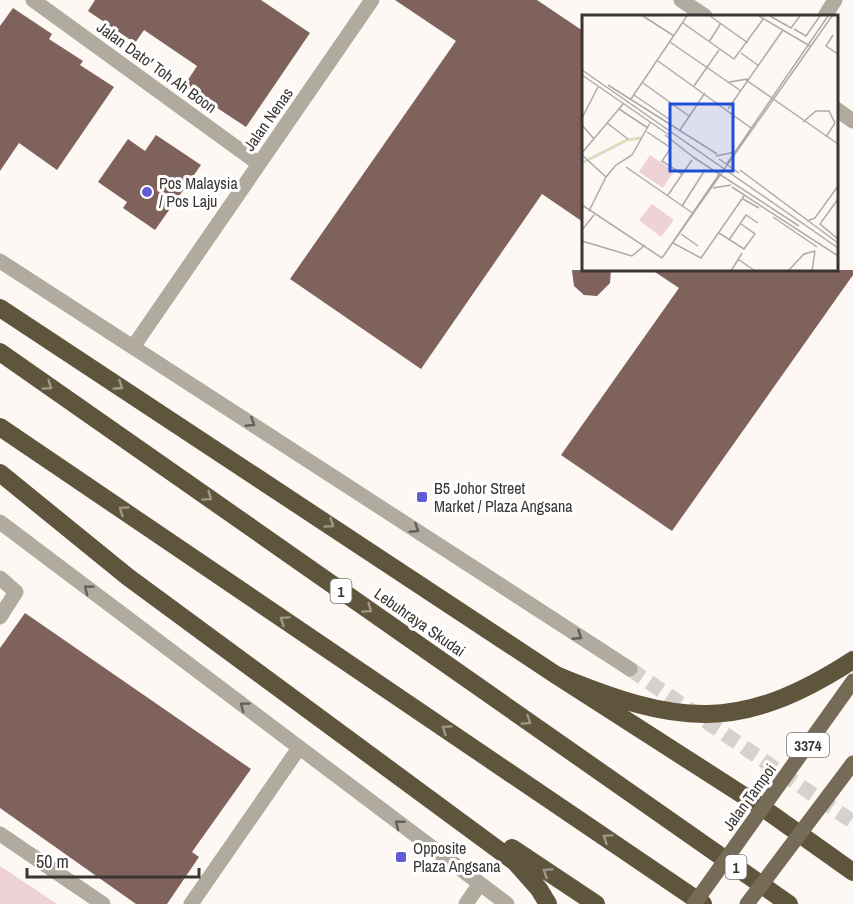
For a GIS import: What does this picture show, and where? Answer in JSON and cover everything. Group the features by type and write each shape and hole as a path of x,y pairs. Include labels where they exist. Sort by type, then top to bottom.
{"highway":[{"path":"0,308 281,491 556,675 763,808 853,872"},
{"name":"Lebuhraya Skudai","path":"0,352 789,904"},
{"path":"0,428 703,904"},
{"path":"0,472 128,577 315,717 515,862 539,889 548,904"},
{"path":"556,675 610,697 667,712 716,715 748,711 781,700 815,685 853,660"},
{"path":"315,717 596,904"}],"main road":[{"name":"Jalan Tampoi","path":"694,904 853,681"},
{"name":"3374","path":"747,904 853,763"}],"street":[{"name":"Jalan Dato' Toh Ah Boon","path":"33,0 259,164"},
{"name":"Jalan Nenas","path":"133,347 372,0"},
{"path":"681,0 704,15"},
{"path":"826,15 835,0"},
{"path":"838,110 853,121"},
{"path":"0,261 630,669"},
{"path":"0,522 507,904"},
{"path":"0,578 16,592 0,617"},
{"path":"191,904 299,748"},
{"path":"0,834 103,904"},
{"path":"466,904 479,885"}],"shaded area":[{"path":"0,866 57,904 0,904"}],"building":[{"path":"95,0 261,0 310,33 246,127 184,86 197,66 144,30 135,43 88,11"},
{"path":"395,0 537,0 582,30 582,221 542,194 421,369 290,279 456,41"},
{"path":"13,8 52,34 49,39 83,61 80,65 114,87 57,170 19,143 0,171 0,26"},
{"name":"Pos Malaysia / Pos Laju","path":"156,135 201,165 155,230 123,208 127,202 98,182 128,139 145,151"},
{"path":"572,270 611,272 610,283 597,296 584,295 574,286"},
{"path":"838,270 853,270 853,275 672,531 561,455 679,288 655,272 838,272"},
{"path":"25,613 251,769 192,852 199,857 167,904 136,904 0,808 0,648"}],"tunnel":[{"path":"630,669 853,822"}],"place":[{"name":"Pos Malaysia / Pos Laju","path":"147,192"},
{"name":"B5 Johor Street Market / Plaza Angsana","path":"422,497"},
{"name":"Opposite Plaza Angsana","path":"401,857"}]}
